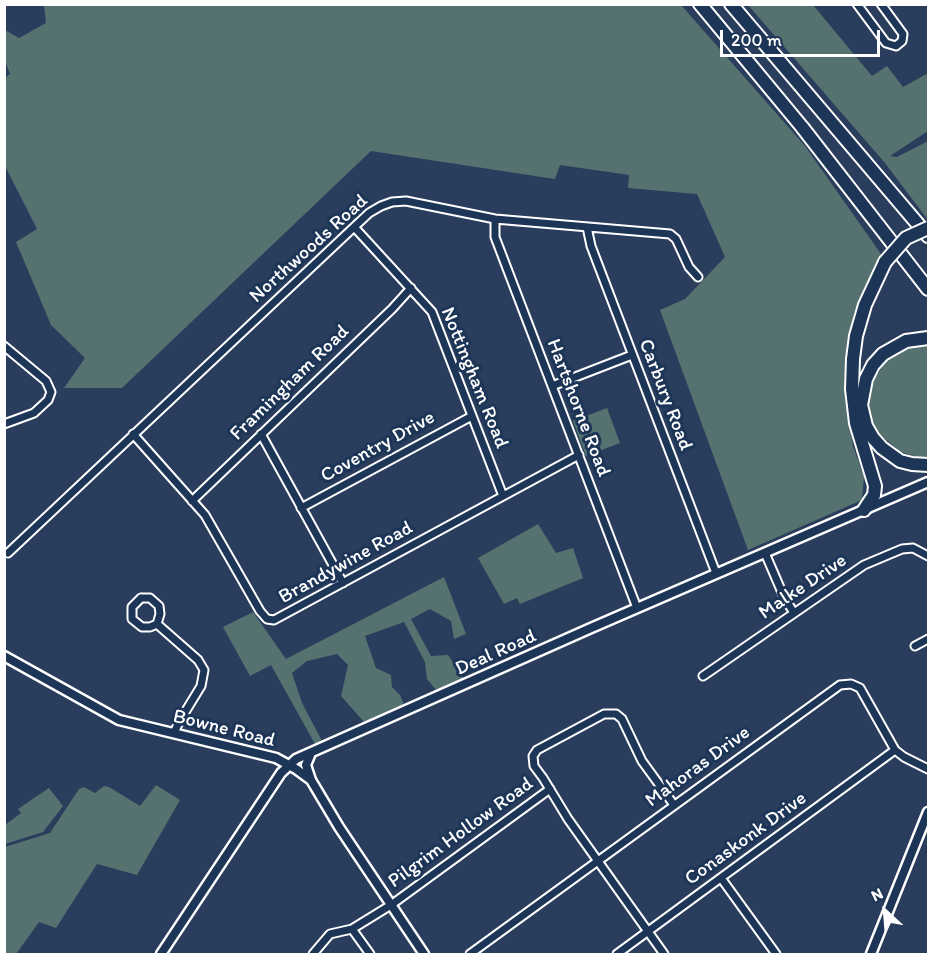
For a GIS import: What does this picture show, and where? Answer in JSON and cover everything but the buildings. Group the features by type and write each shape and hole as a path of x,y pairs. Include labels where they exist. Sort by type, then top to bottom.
{"highway":[{"path":"700,4 802,127 928,289"},
{"path":"731,4 928,236"},
{"path":"864,510 871,500 875,486 856,423 852,389 856,336 865,305 885,262 906,238 928,228"},
{"path":"928,338 906,341 891,348 879,358 866,379 861,405 866,426 882,448 900,460 928,465"}],"street":[{"path":"856,4 886,43 896,46 902,41 903,34 881,4"},
{"name":"Northwoods Road","path":"8,554 133,434 375,209 399,201 414,202 495,219 670,234 676,239 689,267 698,277"},
{"name":"Hartshorne Road","path":"495,219 495,237 637,608"},
{"name":"Carbury Road","path":"587,227 591,246 716,573"},
{"name":"Nottingham Road","path":"355,228 432,312 502,496"},
{"name":"Framingham Road","path":"192,501 411,288"},
{"path":"4,346 46,381 51,392 48,400 34,413 4,424"},
{"path":"552,386 632,354"},
{"name":"Coventry Drive","path":"301,508 472,416"},
{"name":"Brandywine Road","path":"133,434 205,515 260,611 267,619 278,619 579,455"},
{"path":"261,434 343,583"},
{"name":"Deal Road","path":"161,954 288,765 310,753 716,573 928,482"},
{"name":"Malke Drive","path":"703,676 864,565 902,549 920,550 928,556"},
{"path":"765,553 784,597 794,613"},
{"path":"150,598 157,603 160,614 158,624 146,627 135,623 131,611 137,600 150,598"},
{"path":"158,624 198,660 204,670 201,686 174,734"},
{"path":"915,646 928,639"},
{"name":"Bowne Road","path":"4,656 109,716 276,758 311,780 339,827 424,954"},
{"name":"Mahoras Drive","path":"470,954 833,689 846,683 856,686 863,692 895,750"},
{"path":"664,954 568,819 534,766 532,759 535,753 604,714 613,713 622,718 642,761 674,805"},
{"path":"895,750 928,769"},
{"name":"Conaskonk Drive","path":"617,954 895,750"},
{"path":"310,753 306,765 311,780"},
{"name":"Pilgrim Hollow Road","path":"313,954 330,934 352,929 391,904 550,789"},
{"path":"871,954 928,812"},
{"path":"721,878 776,954"},
{"path":"352,929 370,954"}],"green space":[{"path":"44,5 681,5 805,146 881,254 854,313 844,381 853,446 864,477 862,500 748,550 660,310 685,299 725,257 697,194 628,188 629,175 560,165 555,179 371,151 122,388 64,388 85,358 51,325 16,242 37,229 5,166 5,78 10,74 5,61 5,30 19,38 46,23"},
{"path":"748,5 813,5 872,76 887,66 903,87 928,73 928,131 890,156 897,157 928,141 928,220 885,163"},
{"path":"928,344 928,460 901,452 878,433 867,410 873,381 887,360 909,346"},
{"path":"607,408 620,443 586,456 573,421"},
{"path":"538,524 556,553 573,548 583,578 520,604 517,598 504,604 478,558"},
{"path":"444,577 466,634 454,639 451,621 430,609 411,619 431,656 448,655 464,679 436,690 427,679 425,662 404,622 365,636 376,668 391,675 392,687 400,695 404,705 364,722 341,696 348,665 337,654 307,661 292,673 302,703 322,741 315,744 271,665 250,676 223,627 253,612 286,659"},
{"path":"156,785 180,800 137,875 97,864 56,928 39,922 16,954 5,954 5,847 50,833 79,789 84,787 95,793 104,786 109,787 140,806"},
{"path":"49,788 63,806 43,832 5,844 5,825 21,813 18,809"}]}
